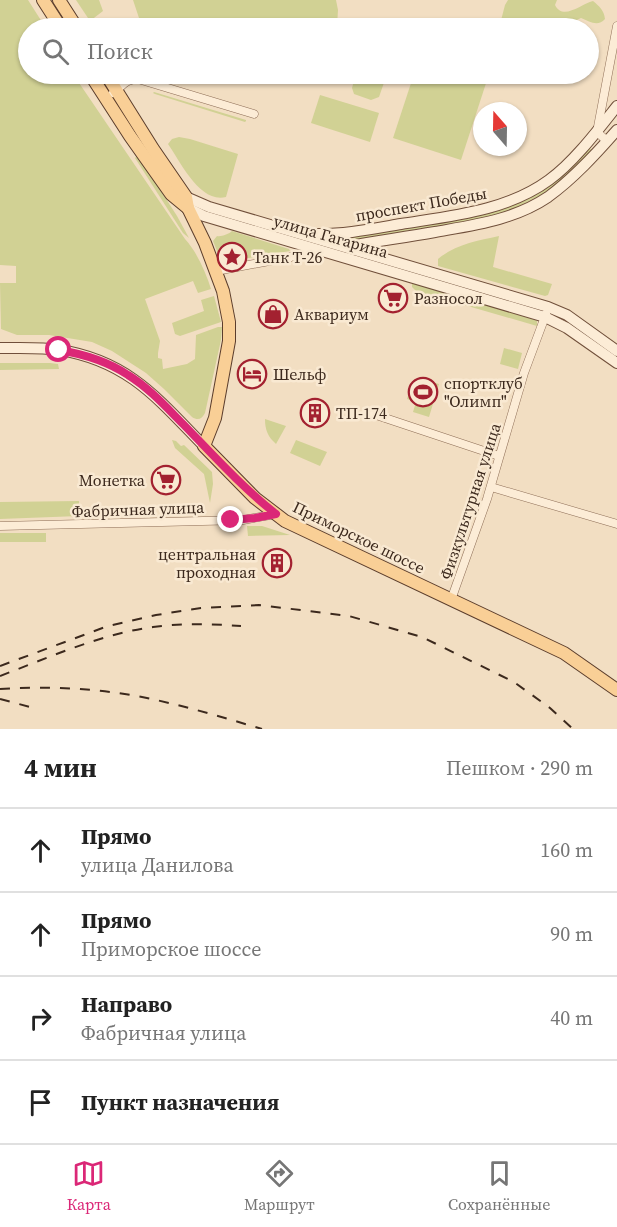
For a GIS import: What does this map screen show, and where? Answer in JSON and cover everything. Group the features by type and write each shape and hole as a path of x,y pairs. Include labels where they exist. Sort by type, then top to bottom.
{"main road":[{"path":"43,0 55,18"},
{"path":"59,0 71,18"},
{"name":"улица Гагарина","path":"97,84 171,195 187,203"},
{"path":"112,84 187,203 216,271 227,308 229,341 215,418 204,446"},
{"name":"Приморское шоссе","path":"204,446 241,484 285,520 564,653 617,690"}],"street":[{"path":"607,141 597,132 617,27"},
{"path":"106,98 123,84"},
{"path":"155,84 255,114"},
{"name":"проспект Победы","path":"299,234 346,233 474,211 513,200 543,185 558,173 597,132 617,106"},
{"name":"проспект Победы","path":"318,250 490,222 519,212 546,198 572,178 617,130"},
{"name":"улица Гагарина","path":"187,203 209,207 395,262 547,312 617,363"},
{"name":"улица Гагарина","path":"187,203 204,216 318,250 547,312 567,315 617,351"},
{"path":"346,233 342,237 349,259"},
{"path":"395,262 392,249 396,238"},
{"path":"216,271 318,250"},
{"name":"Физкультурная улица","path":"451,600 491,487 524,373 547,312"},
{"path":"0,348 59,350 90,357 117,369 148,390 204,446"},
{"path":"373,414 500,456"},
{"path":"491,487 617,524"},
{"name":"Фабричная улица","path":"0,526 243,520 276,514"}],"green space":[{"path":"0,0 28,0 39,18 18,18 18,84 80,84 193,250 207,276 211,289 198,293 193,281 145,299 160,341 158,358 162,359 163,369 187,364 195,359 196,335 222,327 203,417 196,419 192,417 146,373 112,351 92,342 49,335 17,335 1,329 0,283 16,283 16,266 0,265"},
{"path":"76,0 99,0 103,11 94,18 88,18"},
{"path":"133,0 336,0 338,10 338,18 139,18"},
{"path":"508,0 557,0 555,5 558,10 567,12 593,1 602,11 605,19 599,22 599,18 502,18"},
{"path":"353,84 384,84 379,97 371,100 354,94"},
{"path":"411,84 486,84 480,102 473,102 473,123 461,160 393,138"},
{"path":"154,92 246,120 246,121 155,94"},
{"path":"320,95 379,113 370,142 311,123"},
{"path":"179,137 238,154 226,197 208,194 192,180 168,144 172,139"},
{"path":"589,146 590,153 561,182 545,193 509,211 485,218 345,241 345,238 507,206"},
{"path":"138,155 189,238 183,233 135,158"},
{"path":"232,231 290,251 226,262 219,256 213,241 217,236"},
{"path":"499,236 493,267 552,284 548,295 438,266 438,259 452,250"},
{"path":"412,282 535,320 537,326 416,291 412,287"},
{"path":"214,296 221,322 180,336 175,334 172,323 204,311 201,300"},
{"path":"504,348 522,353 518,369 500,364"},
{"path":"0,363 50,363 58,364 59,369 0,370"},
{"name":"спортклуб \"Олимп\"","path":"422,379 439,384 429,417 413,412 416,402 407,399 412,383 419,385"},
{"path":"265,419 286,426 276,444 268,433"},
{"path":"172,440 181,446 184,445 212,472 210,503 204,474 175,448"},
{"path":"296,440 327,452 320,466 290,453"},
{"path":"79,501 79,516 0,519 0,502"},
{"path":"247,526 262,526 290,535 248,536"},
{"path":"0,533 46,533 46,542 0,542"}],"railway":[{"path":"0,666 108,626 201,608 259,605 349,616 422,637 514,682 550,708 573,729"},
{"path":"0,676 76,647 134,630 186,624 241,626"},
{"path":"0,689 71,688 124,694 187,707 262,729"},
{"path":"0,699 30,707"}],"place":[{"name":"Танк Т-26","path":"232,257"},
{"name":"Разносол","path":"393,298"},
{"name":"Аквариум","path":"273,314"},
{"name":"Шельф","path":"252,374"},
{"name":"спортклуб \"Олимп\"","path":"423,392"},
{"name":"ТП-174","path":"315,413"},
{"name":"Монетка","path":"166,480"},
{"name":"центральная проходная","path":"277,563"}],"route":[{"path":"59,350 90,357 136,380 168,409 255,498 276,514 231,520"}]}
